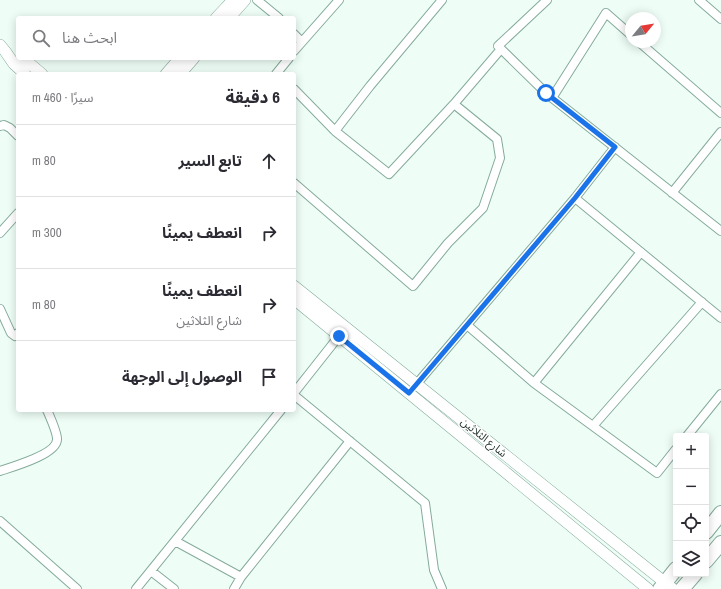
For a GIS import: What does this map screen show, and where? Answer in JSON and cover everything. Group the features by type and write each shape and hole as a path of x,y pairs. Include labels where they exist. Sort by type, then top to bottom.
{"highway":[{"path":"709,528 721,513"},
{"path":"709,557 721,543"},
{"path":"666,587 673,574"},
{"path":"682,589 692,577"}],"street":[{"path":"218,16 233,0"},
{"path":"231,16 245,0"},
{"path":"257,0 277,16"},
{"path":"296,49 339,0"},
{"path":"335,131 370,86 442,0"},
{"path":"546,0 498,46 552,98 721,231"},
{"path":"699,0 721,19"},
{"path":"552,98 606,13 625,30"},
{"path":"296,36 302,42"},
{"path":"2,48 16,53"},
{"path":"2,48 14,64 23,72"},
{"path":"646,48 721,112"},
{"path":"296,91 335,131 389,174 454,104 501,49"},
{"path":"25,60 40,72"},
{"path":"168,72 178,60"},
{"path":"182,72 192,60"},
{"path":"279,72 288,60"},
{"path":"296,187 413,286 448,243 483,208 500,158 496,139 454,104"},
{"path":"0,126 4,124 16,134"},
{"path":"672,193 721,132"},
{"path":"409,393 575,198 615,147"},
{"path":"575,198 721,318"},
{"path":"0,233 16,215"},
{"path":"534,383 641,252"},
{"name":"شارع الثلاثين","path":"296,288 417,383 666,587"},
{"name":"شارع الثلاثين","path":"296,301 648,589"},
{"path":"593,426 702,302"},
{"path":"0,309 11,333 16,336"},
{"path":"467,325 534,383 657,473 673,453"},
{"path":"296,391 339,336"},
{"path":"689,433 721,394"},
{"path":"296,396 424,503 434,570 442,589"},
{"path":"0,471 42,455 56,444 57,439 47,412"},
{"path":"136,589 176,542 279,412"},
{"path":"234,589 241,577 350,441"},
{"path":"0,521 77,589"},
{"path":"176,542 241,577"},
{"path":"151,571 174,589"}],"route":[{"path":"339,336 409,393 575,198 615,147 546,93"}]}
